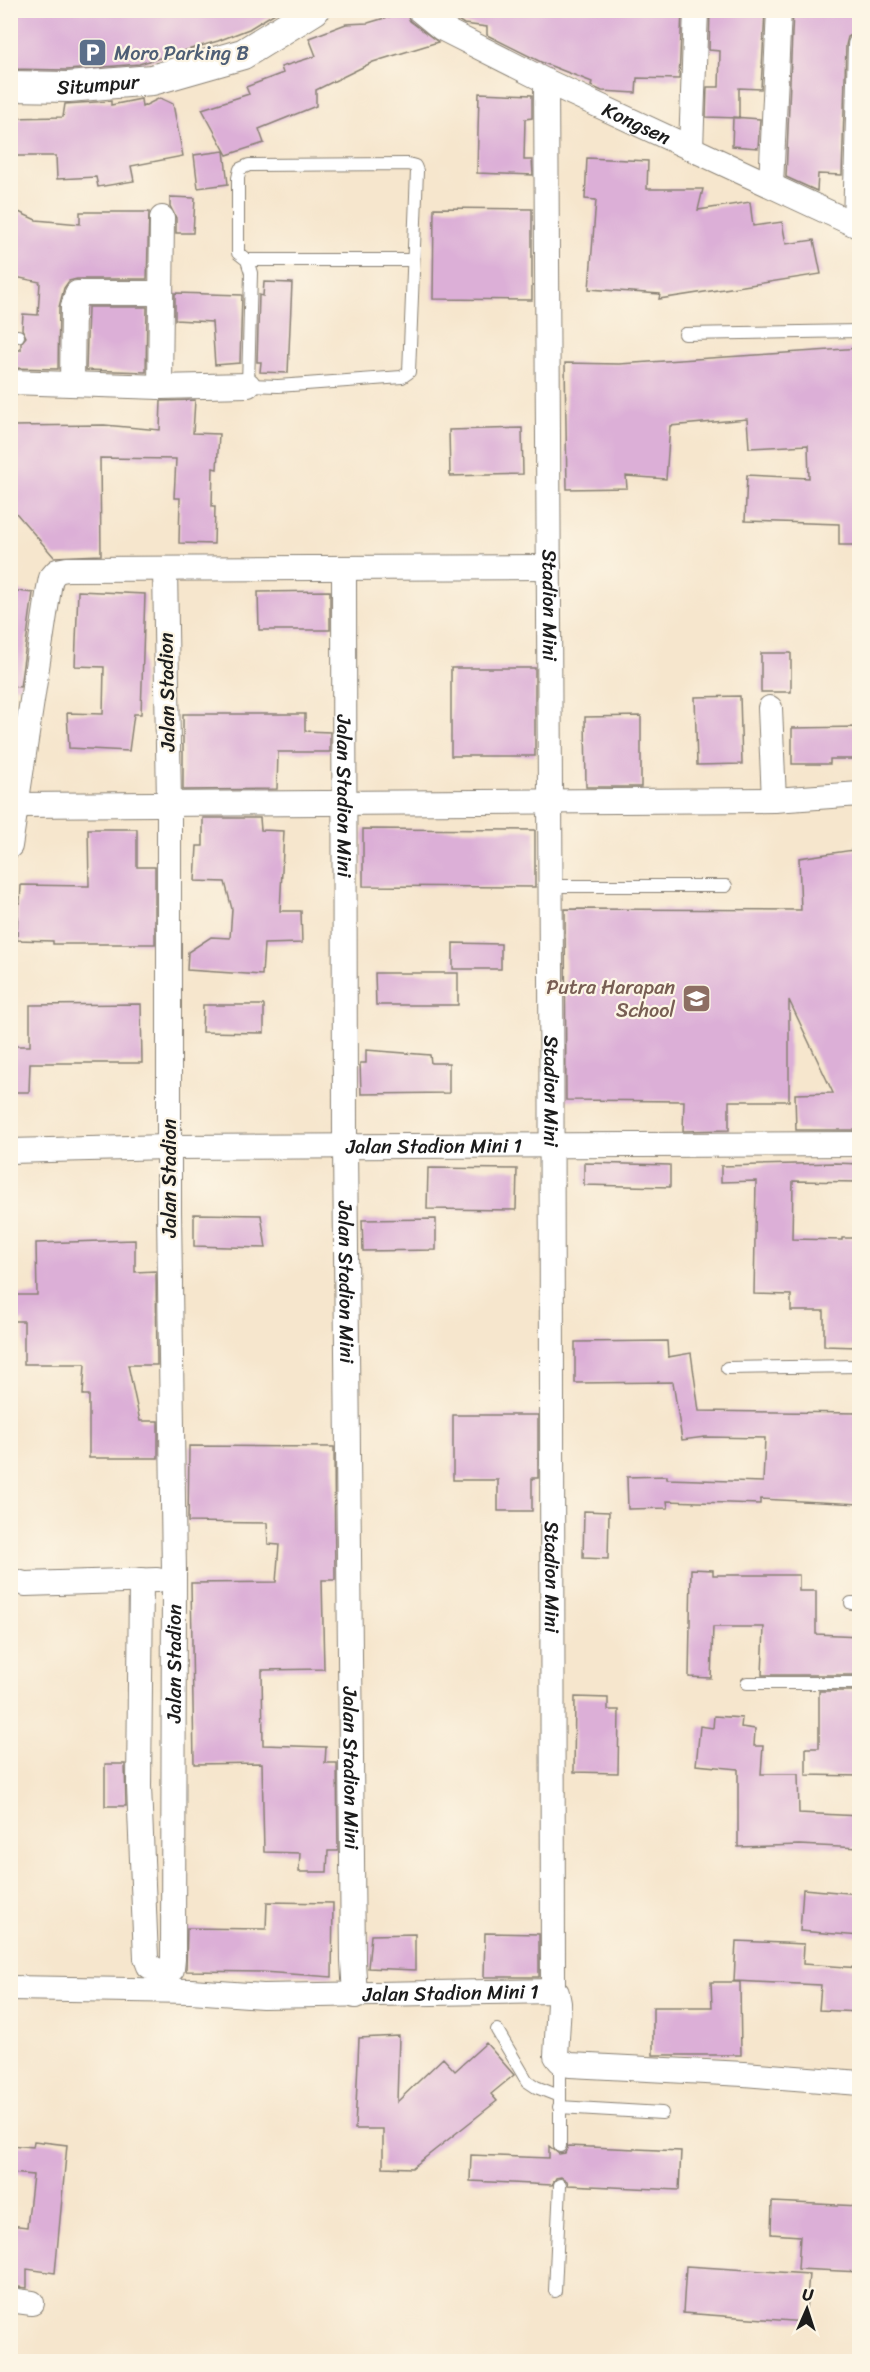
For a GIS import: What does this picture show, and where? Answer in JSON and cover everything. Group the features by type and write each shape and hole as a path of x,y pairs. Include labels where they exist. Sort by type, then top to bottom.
{"street":[{"name":"Situmpur","path":"10,86 68,87 152,80 243,54 314,10"},
{"name":"Kongsen","path":"419,10 441,28 546,81 857,225"},
{"path":"691,148 696,10"},
{"path":"771,185 779,10"},
{"path":"857,225 860,45"},
{"name":"Stadion Mini","path":"546,81 552,801 550,1145 553,1991"},
{"path":"160,387 162,218"},
{"path":"72,384 73,307 77,293 161,293"},
{"path":"10,382 160,387 248,385"},
{"path":"10,846 51,578 57,571 67,569 549,567"},
{"name":"Jalan Stadion Mini","path":"344,568 345,1146 352,1937 355,1996"},
{"name":"Jalan Stadion","path":"141,1580 139,1786 146,1959 149,1966 161,1972 172,1969 174,1786 174,1580 168,1147 169,803 165,569"},
{"path":"770,708 774,800"},
{"path":"16,805 774,800 860,794"},
{"name":"Jalan Stadion Mini 1","path":"10,1151 168,1147 860,1144"},
{"path":"10,1580 25,1584 174,1580"},
{"path":"139,1786 174,1786"},
{"path":"172,1969 191,1991"},
{"name":"Jalan Stadion Mini 1","path":"10,1988 191,1991 263,1996 553,1991 559,1997 556,2056 560,2061"},
{"path":"560,2061 570,2065 860,2083"}],"lane":[{"path":"397,164 415,166 417,171 414,260 409,372 402,377 278,386 248,385 251,273 247,261 238,253 240,169 249,165 397,164"},
{"path":"247,261 414,260"},
{"path":"685,334 860,331"},
{"path":"552,886 726,886"},
{"path":"727,1368 860,1366"},
{"path":"747,1683 860,1683"},
{"path":"497,2030 527,2081 559,2102 662,2113"},
{"path":"560,2061 560,2146"},
{"path":"555,2291 560,2185"}],"building":[{"name":"Moro Parking B","path":"10,10 280,10 249,29 218,41 139,64 67,70 10,69"},
{"path":"442,10 682,10 679,79 637,78 636,93 602,91 591,86 592,82 541,62 487,35 487,27 464,24"},
{"path":"710,10 765,10 761,89 739,88 739,118 706,117 707,87 719,87 720,51 709,50"},
{"path":"793,10 857,10 856,32 848,37 846,45 842,175 818,174 817,191 786,177"},
{"path":"405,12 410,21 438,42 373,62 316,90 316,106 259,129 264,143 227,155 202,109 249,94 246,87 283,73 281,67 316,56 309,38 346,24 368,23"},
{"path":"479,93 532,95 532,118 525,119 524,160 532,160 533,175 477,173"},
{"path":"160,98 173,104 183,156 131,166 134,181 98,187 96,177 57,179 56,156 10,156 10,118 63,117 65,104 111,101 111,105 141,99 142,107"},
{"path":"733,117 760,119 758,148 732,146"},
{"path":"224,151 228,184 198,188 194,155"},
{"path":"587,158 648,161 647,189 703,189 698,210 750,202 753,226 782,222 786,244 814,240 821,274 659,299 660,294 589,289 596,200 585,199"},
{"path":"170,197 195,198 193,233 176,233 176,218 170,206"},
{"path":"10,208 36,220 80,224 80,212 149,212 147,279 77,279 69,281 64,288 59,307 58,369 10,368 10,350 21,350 21,343 26,337 22,329 23,314 38,315 40,282 10,276"},
{"path":"434,208 532,209 532,300 433,299"},
{"path":"264,282 292,283 288,373 260,372 261,362 257,362 259,295 263,296"},
{"path":"175,293 242,295 240,363 215,365 212,322 175,320"},
{"path":"88,307 147,307 146,372 86,370"},
{"path":"860,348 860,545 839,545 839,524 745,521 747,475 809,478 808,445 749,448 747,419 670,426 666,479 626,476 627,488 567,489 565,363 619,364"},
{"path":"195,400 193,433 219,434 217,469 213,468 214,544 179,543 180,498 174,498 176,459 100,458 101,555 54,557 10,506 10,426 104,425 160,430 161,401"},
{"path":"522,428 523,474 450,476 449,430"},
{"path":"10,590 33,593 20,687 10,686"},
{"path":"78,591 145,594 141,714 134,714 129,751 69,748 67,713 103,714 104,667 75,666"},
{"path":"330,591 330,630 259,630 258,592"},
{"path":"761,653 791,653 791,692 761,692"},
{"path":"451,668 535,668 535,756 451,756"},
{"path":"740,696 742,764 697,765 695,697"},
{"path":"183,714 305,714 305,731 330,732 330,752 278,752 277,789 183,790"},
{"path":"641,716 641,787 586,787 585,717"},
{"path":"860,727 860,759 830,759 830,764 792,764 792,728"},
{"path":"203,818 260,818 261,830 284,831 280,911 301,911 302,943 264,944 262,975 187,970 188,952 211,937 230,938 232,909 225,882 195,881 197,846 203,846"},
{"path":"88,829 137,829 137,867 155,867 155,944 53,944 53,941 17,940 21,885 89,886"},
{"path":"363,829 535,830 535,887 363,886"},
{"path":"860,849 860,1130 796,1130 795,1094 833,1093 789,1000 789,1101 729,1101 729,1130 683,1131 684,1101 566,1100 565,909 801,910 799,858"},
{"path":"453,943 501,944 501,969 453,969"},
{"path":"375,973 458,973 458,1005 376,1005"},
{"path":"141,1004 142,1063 30,1063 29,1092 14,1092 14,1046 30,1046 30,1005"},
{"path":"203,1005 264,1005 264,1033 202,1032"},
{"path":"366,1050 430,1055 431,1063 449,1063 449,1093 361,1094 360,1063 366,1063"},
{"path":"584,1163 670,1165 670,1187 584,1185"},
{"path":"860,1164 860,1182 793,1181 792,1239 860,1238 858,1347 824,1346 824,1311 791,1311 791,1295 754,1294 756,1181 721,1182 721,1166"},
{"path":"428,1168 517,1169 516,1210 427,1209"},
{"path":"194,1214 261,1215 266,1248 194,1246"},
{"path":"436,1219 436,1250 363,1251 362,1220"},
{"path":"135,1240 135,1272 156,1271 157,1365 128,1365 140,1421 158,1421 158,1458 89,1458 89,1395 83,1395 85,1364 24,1364 24,1321 10,1321 10,1295 37,1295 36,1243"},
{"path":"667,1341 668,1357 691,1353 699,1411 860,1413 860,1504 760,1499 760,1504 667,1501 668,1508 628,1509 627,1477 667,1476 667,1479 763,1482 765,1438 705,1437 682,1440 673,1382 575,1383 575,1342"},
{"path":"453,1415 538,1415 538,1478 532,1478 532,1511 498,1511 498,1480 453,1480"},
{"path":"189,1446 334,1447 335,1580 322,1580 324,1669 262,1670 263,1745 326,1747 325,1763 337,1763 338,1851 328,1851 327,1872 299,1872 300,1853 264,1852 262,1763 194,1764 191,1583 276,1582 279,1545 268,1544 267,1523 188,1522"},
{"path":"584,1511 609,1512 608,1559 583,1558"},
{"path":"691,1569 713,1570 713,1575 799,1575 799,1591 816,1591 816,1634 860,1636 860,1675 762,1675 764,1627 713,1627 711,1678 689,1677"},
{"path":"819,1691 860,1691 860,1776 806,1775 806,1748 819,1748"},
{"path":"575,1697 608,1698 608,1710 619,1710 618,1773 574,1772"},
{"path":"714,1716 742,1718 741,1727 755,1729 754,1746 763,1746 761,1774 798,1774 799,1813 860,1816 860,1848 799,1845 738,1847 738,1769 696,1765 700,1726 713,1728"},
{"path":"105,1764 125,1764 126,1806 105,1806"},
{"path":"803,1889 860,1894 860,1936 800,1931"},
{"path":"267,1902 333,1903 332,1977 263,1972 186,1971 187,1928 266,1929"},
{"path":"485,1933 539,1934 539,1977 484,1977"},
{"path":"415,1934 415,1970 368,1968 371,1935"},
{"path":"736,1941 804,1944 803,1964 860,1968 860,2012 819,2010 821,1985 734,1981"},
{"path":"711,1982 740,1982 741,2055 653,2055 653,2007 712,2007"},
{"path":"399,2036 397,2102 443,2058 455,2071 486,2043 514,2075 491,2094 497,2101 412,2168 383,2167 383,2129 355,2129 359,2038"},
{"path":"34,2141 67,2145 55,2273 27,2269 27,2288 10,2286 10,2225 27,2227 33,2175 10,2173 10,2145 33,2147"},
{"path":"549,2146 559,2154 565,2153 568,2146 681,2151 679,2190 568,2185 567,2181 561,2177 556,2178 552,2185 470,2181 471,2155 549,2158"},
{"path":"772,2202 860,2206 860,2272 798,2269 800,2236 771,2234"},
{"path":"686,2266 809,2274 805,2322 683,2313"}],"place":[{"name":"Moro Parking B","path":"93,53"},
{"name":"Putra Harapan School","path":"696,998"}]}
